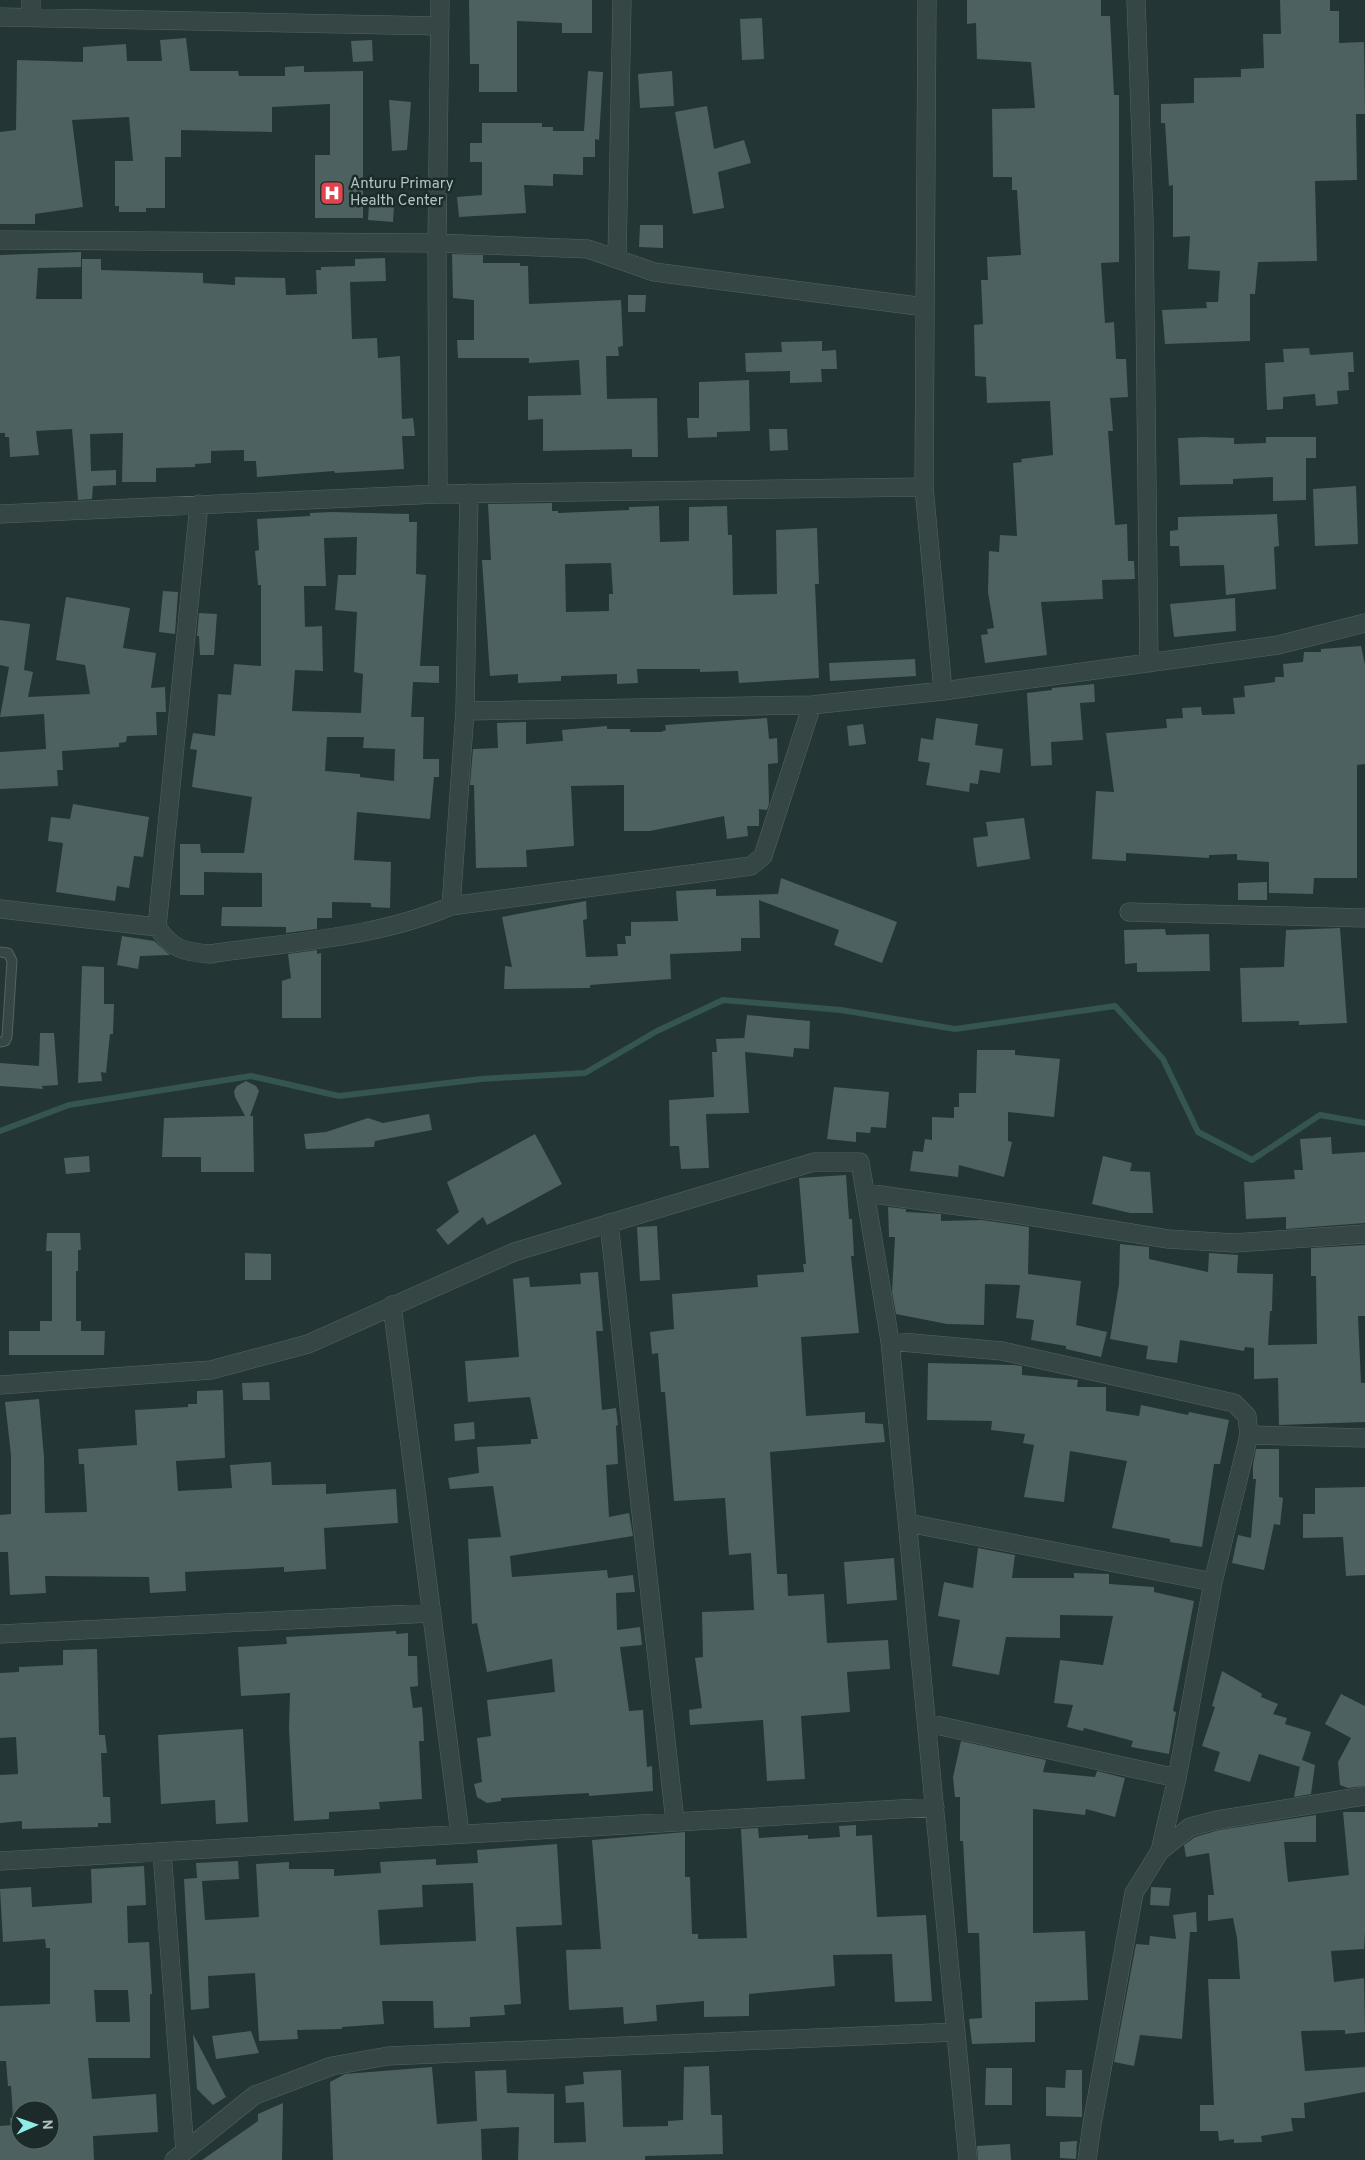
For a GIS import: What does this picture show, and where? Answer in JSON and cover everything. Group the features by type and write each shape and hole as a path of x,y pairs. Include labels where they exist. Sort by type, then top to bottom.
{"street":[{"path":"438,494 437,242 440,0"},
{"path":"617,257 622,0"},
{"path":"927,0 924,487 943,691"},
{"path":"1136,0 1144,220 1149,663"},
{"path":"0,17 31,9 440,26"},
{"path":"0,240 437,242 588,250 617,257 654,272 925,307"},
{"path":"0,514 469,493 924,487"},
{"path":"451,906 465,711 469,493"},
{"path":"199,504 157,926 167,942 187,952 210,954 385,928 424,918 451,906 751,866 764,856 812,705"},
{"path":"465,711 812,705 943,691 1278,645 1365,623"},
{"path":"0,909 157,926"},
{"path":"1128,912 1365,918"},
{"path":"0,1385 211,1370 308,1344 514,1252 814,1162 860,1162 890,1341 968,2160"},
{"path":"866,1193 1009,1213 1168,1239 1234,1243 1365,1234"},
{"path":"609,1223 675,1822"},
{"path":"392,1305 460,1834"},
{"path":"890,1341 1002,1351 1234,1402 1247,1416 1249,1435 1212,1582 1173,1796 1160,1850 1134,1893 1087,2160"},
{"path":"1249,1435 1365,1438"},
{"path":"908,1523 1212,1582"},
{"path":"0,1634 432,1613"},
{"path":"927,1723 1177,1778"},
{"path":"1173,1796 1190,1827"},
{"path":"1160,1850 1190,1827 1216,1820 1365,1796"},
{"path":"0,1861 935,1807"},
{"path":"162,1852 180,2156"},
{"path":"180,2156 256,2095 332,2066 388,2056 956,2032"}],"lane":[{"path":"0,952 8,953 12,961 7,1037 5,1041 0,1042"}],"building":[{"path":"469,0 592,0 592,33 562,33 562,23 517,21 517,92 479,92 479,64 470,64"},
{"path":"967,0 1101,0 1101,16 1110,16 1114,95 1119,95 1119,262 1101,263 1105,323 1114,322 1116,359 1126,359 1128,397 1110,398 1113,431 1108,431 1115,525 1127,524 1128,561 1134,561 1135,579 1102,580 1103,599 1041,602 1047,655 985,663 981,635 988,634 987,629 994,628 988,592 989,551 999,552 1000,535 1017,536 1013,463 1022,462 1021,459 1053,455 1050,401 987,403 986,377 975,376 974,325 983,324 981,280 988,280 987,257 1021,255 1017,190 1012,190 1012,177 993,177 992,109 1035,108 1031,62 977,59 976,23 967,24"},
{"path":"1280,0 1330,0 1330,11 1339,11 1339,43 1364,42 1365,114 1356,114 1357,180 1315,181 1317,261 1258,262 1255,294 1250,294 1250,341 1165,344 1162,310 1207,308 1206,302 1218,302 1220,271 1188,269 1190,236 1173,237 1173,185 1169,186 1165,123 1161,123 1161,104 1194,103 1194,78 1241,77 1241,69 1264,68 1263,34 1281,34"},
{"path":"762,18 764,59 742,60 740,19"},
{"path":"186,38 190,71 238,71 239,76 285,76 285,67 304,66 304,72 363,71 363,218 315,218 315,155 330,155 330,104 272,107 272,132 181,130 181,157 165,157 165,208 146,208 146,212 119,212 119,206 115,206 115,161 133,161 129,117 72,120 83,207 35,214 35,224 0,224 0,132 16,130 17,60 83,62 83,47 126,44 127,61 162,61 160,40"},
{"path":"372,40 373,61 353,62 351,41"},
{"path":"588,71 603,72 599,140 595,139 595,157 583,157 583,175 553,174 553,186 524,185 526,213 459,217 457,197 482,195 482,162 470,162 470,143 482,143 482,123 542,123 542,127 553,127 553,131 584,131"},
{"path":"672,71 674,106 640,108 638,74"},
{"path":"389,100 411,102 407,150 392,151"},
{"path":"707,106 714,149 744,140 751,163 718,172 724,208 693,214 675,112"},
{"path":"369,204 394,206 393,222 368,220"},
{"path":"640,225 663,225 663,248 639,247"},
{"path":"81,252 81,267 38,268 36,299 82,299 82,259 101,259 101,270 203,273 203,283 235,285 235,277 285,278 286,295 317,294 316,270 321,270 321,267 355,266 355,259 385,258 386,281 350,282 352,339 377,338 378,358 400,356 402,419 413,418 415,436 402,436 404,469 335,473 334,471 257,477 256,461 244,461 244,450 211,451 211,463 195,464 195,467 156,468 156,482 122,482 123,433 90,434 91,471 116,470 116,485 93,486 92,499 78,500 72,429 36,431 39,455 10,457 9,437 5,437 5,433 0,433 0,255"},
{"path":"452,254 483,255 483,263 520,263 520,266 528,266 529,304 621,300 623,346 618,347 619,356 606,356 607,399 657,398 658,457 632,457 632,449 543,451 543,419 528,420 528,396 581,395 579,360 529,363 529,358 458,358 457,340 474,340 474,300 453,298"},
{"path":"628,295 646,295 645,312 628,312"},
{"path":"822,341 822,351 836,350 837,369 821,369 822,382 790,383 790,371 746,372 745,353 782,352 781,342"},
{"path":"1309,348 1310,355 1353,352 1354,372 1348,372 1349,390 1337,391 1338,404 1316,406 1315,394 1283,397 1283,409 1267,410 1265,363 1284,362 1283,349"},
{"path":"749,380 750,431 717,432 717,437 688,438 687,418 699,418 699,382"},
{"path":"769,429 787,429 788,450 770,451"},
{"path":"1266,437 1316,437 1316,458 1306,458 1306,500 1273,501 1273,477 1233,479 1233,484 1180,485 1178,438 1234,438 1234,444 1266,443"},
{"path":"1356,486 1358,544 1315,546 1313,489"},
{"path":"552,503 552,511 558,511 558,513 629,510 629,507 659,506 660,542 689,541 689,507 727,506 728,535 732,535 733,595 777,594 776,530 817,528 819,584 815,584 819,678 739,683 738,671 700,672 700,669 637,669 638,683 617,684 617,674 561,676 561,681 518,683 518,674 490,676 482,560 491,560 488,504","holes":["611,563 613,594 609,594 609,611 566,612 565,564"]},
{"path":"310,513 409,514 409,522 417,522 416,574 426,575 420,666 439,666 439,683 413,682 411,717 424,717 423,759 439,759 439,777 434,777 430,819 357,812 354,860 391,862 390,908 371,907 371,903 332,902 332,918 317,918 317,929 286,933 286,927 221,926 222,907 262,907 262,873 204,872 204,895 180,895 180,844 200,844 201,853 244,853 252,797 192,787 197,750 190,749 193,733 215,736 218,694 231,695 234,664 261,666 261,585 258,585 255,551 259,550 257,519 310,516","holes":["357,537 356,575 338,575 335,610 357,612 354,672 363,674 361,713 292,711 295,670 323,671 322,626 305,627 304,586 326,586 324,538","327,737 364,737 363,748 395,749 394,781 360,777 360,774 325,771"]},
{"path":"1277,514 1279,546 1274,547 1276,589 1226,595 1224,565 1180,566 1179,546 1170,546 1170,531 1178,530 1178,517"},
{"path":"163,591 178,592 175,634 159,632"},
{"path":"66,597 130,608 123,648 156,653 151,688 165,687 166,712 156,712 157,735 127,736 126,742 119,743 119,747 62,751 63,770 57,770 58,786 0,789 0,752 46,749 44,714 0,717 9,667 0,665 0,620 30,624 24,670 33,672 28,697 90,694 85,665 56,660"},
{"path":"1235,598 1236,631 1174,637 1170,604"},
{"path":"199,613 217,614 214,655 200,655 199,636 197,636"},
{"path":"1361,646 1365,665 1365,764 1357,765 1357,878 1314,878 1313,894 1269,893 1269,862 1237,860 1237,854 1209,855 1209,858 1126,853 1126,861 1092,859 1096,791 1114,792 1106,733 1167,728 1166,719 1183,718 1182,708 1201,707 1202,715 1235,714 1233,698 1245,697 1244,686 1275,682 1275,677 1284,677 1283,664 1303,662 1304,652 1321,652 1321,649"},
{"path":"915,659 916,676 830,681 829,663"},
{"path":"1094,684 1095,702 1080,703 1083,740 1051,742 1052,765 1031,766 1027,693 1052,690 1052,688"},
{"path":"767,718 769,739 777,738 778,763 768,764 769,804 767,810 759,809 759,826 747,826 748,836 727,839 724,816 650,831 624,831 624,785 571,786 574,846 526,850 527,867 476,868 474,785 470,785 473,749 498,748 497,723 526,722 526,744 563,741 562,730 607,726 607,729 630,729 630,732 661,732 666,730 665,725"},
{"path":"936,718 978,724 975,745 1003,749 1000,773 980,770 978,784 970,783 969,792 926,785 930,763 918,761 921,738 933,740"},
{"path":"863,724 866,744 849,746 847,726"},
{"path":"73,804 149,817 143,857 134,856 129,888 117,886 115,901 56,892 63,843 48,841 51,817 70,819"},
{"path":"1024,818 1030,859 977,867 973,838 988,836 986,822"},
{"path":"781,878 897,922 882,963 834,945 839,930 759,900 760,938 741,938 741,951 670,954 671,979 590,985 590,988 504,989 505,966 512,967 502,917 586,901 587,919 583,920 586,957 618,956 617,944 626,944 625,936 631,936 631,922 678,921 676,891 716,889 716,896 778,894"},
{"path":"1267,882 1267,900 1238,900 1238,883"},
{"path":"1340,928 1347,1023 1299,1025 1299,1021 1242,1022 1240,968 1284,967 1286,930"},
{"path":"1165,929 1166,935 1209,934 1210,971 1137,972 1137,963 1125,964 1124,930"},
{"path":"122,936 154,941 170,955 140,956 138,969 117,965"},
{"path":"317,950 317,954 321,953 321,1018 282,1018 282,981 291,978 288,954"},
{"path":"82,966 104,967 104,1004 114,1004 113,1034 110,1034 106,1073 101,1072 102,1081 78,1083"},
{"path":"747,1015 810,1021 809,1049 794,1048 793,1057 745,1052 749,1113 706,1114 709,1168 681,1169 679,1146 670,1146 669,1100 714,1097 712,1052 717,1052 716,1039 744,1038 744,1040"},
{"path":"40,1033 54,1033 58,1085 42,1086 43,1089 0,1086 0,1063 39,1066"},
{"path":"977,1050 1015,1050 1015,1055 1060,1059 1054,1117 1008,1112 1008,1141 1012,1142 1004,1177 959,1165 958,1177 910,1171 913,1151 923,1152 925,1139 932,1140 932,1117 954,1118 954,1107 959,1107 959,1093 976,1093"},
{"path":"246,1081 256,1086 259,1091 250,1116 253,1116 254,1172 201,1172 201,1157 162,1157 164,1118 245,1116 235,1097 234,1091 237,1086"},
{"path":"834,1087 889,1092 886,1128 871,1127 870,1133 856,1132 856,1142 827,1139"},
{"path":"429,1114 432,1130 375,1141 374,1147 306,1149 304,1134 326,1132 368,1118 383,1123"},
{"path":"535,1134 562,1184 487,1225 483,1217 448,1245 436,1230 459,1212 447,1182"},
{"path":"1331,1137 1332,1154 1365,1152 1365,1223 1286,1229 1286,1217 1246,1219 1244,1182 1295,1179 1294,1170 1303,1170 1300,1139"},
{"path":"89,1156 90,1172 66,1174 64,1158"},
{"path":"1103,1156 1132,1163 1130,1171 1150,1172 1153,1213 1130,1213 1092,1204"},
{"path":"846,1175 849,1219 852,1219 854,1256 851,1256 859,1333 801,1337 806,1416 865,1412 865,1423 883,1424 885,1442 770,1452 777,1574 787,1574 788,1596 824,1594 827,1643 888,1640 890,1669 847,1672 850,1712 801,1716 805,1779 767,1781 763,1720 690,1725 689,1710 702,1708 695,1658 703,1657 702,1612 754,1610 751,1553 729,1555 725,1498 674,1501 665,1392 661,1392 658,1353 652,1354 650,1332 674,1329 672,1294 758,1287 757,1275 804,1272 803,1264 806,1264 799,1178"},
{"path":"888,1207 906,1209 906,1212 941,1214 941,1221 982,1220 1029,1227 1028,1274 1081,1281 1076,1325 1107,1332 1101,1357 1066,1349 1066,1346 1031,1340 1034,1320 1016,1318 1020,1285 985,1284 984,1325 947,1324 896,1314 892,1292 895,1237 889,1237"},
{"path":"657,1226 660,1280 640,1281 637,1227"},
{"path":"47,1233 80,1233 81,1250 78,1250 78,1271 76,1271 76,1321 81,1321 81,1331 105,1331 104,1355 9,1355 9,1331 40,1331 40,1321 52,1321 52,1251 46,1251"},
{"path":"1120,1244 1149,1247 1149,1259 1208,1272 1209,1253 1238,1255 1237,1273 1273,1274 1272,1311 1270,1311 1268,1345 1317,1344 1316,1276 1311,1276 1311,1248 1365,1245 1365,1316 1358,1316 1361,1383 1365,1383 1365,1422 1279,1425 1278,1378 1254,1379 1254,1348 1245,1347 1244,1351 1180,1340 1177,1363 1146,1359 1148,1346 1110,1339 1119,1284"},
{"path":"245,1253 271,1254 271,1280 245,1280"},
{"path":"598,1272 603,1331 596,1331 602,1410 616,1408 618,1425 616,1426 618,1464 606,1465 609,1517 629,1513 633,1536 510,1556 512,1577 607,1570 608,1578 633,1575 635,1592 616,1593 617,1630 640,1627 642,1645 620,1647 629,1711 643,1710 647,1767 652,1766 653,1791 589,1796 589,1793 501,1798 501,1801 487,1803 477,1797 474,1784 482,1782 477,1738 491,1736 487,1700 555,1692 552,1659 487,1672 477,1623 472,1624 468,1539 501,1537 493,1486 450,1489 448,1478 479,1473 477,1447 531,1444 531,1439 538,1439 530,1397 468,1402 465,1361 519,1357 513,1279 529,1277 530,1287 581,1284 580,1273"},
{"path":"928,1363 1022,1366 1022,1375 1078,1380 1077,1387 1106,1387 1106,1411 1139,1416 1141,1405 1188,1415 1189,1412 1229,1420 1220,1464 1214,1464 1202,1547 1170,1542 1170,1539 1112,1528 1127,1461 1070,1451 1064,1502 1024,1497 1034,1445 1023,1443 1025,1434 991,1430 992,1421 927,1420"},
{"path":"269,1382 270,1400 243,1400 242,1383"},
{"path":"223,1390 225,1458 176,1461 178,1491 232,1488 230,1465 271,1462 272,1485 326,1484 326,1494 396,1489 398,1523 324,1528 326,1569 284,1572 284,1567 185,1572 186,1591 150,1593 149,1577 45,1576 46,1593 10,1595 8,1552 0,1552 0,1515 11,1514 11,1455 5,1402 39,1399 44,1457 45,1513 87,1512 84,1464 79,1464 78,1449 137,1445 135,1410 188,1407 188,1404 197,1404 197,1391"},
{"path":"474,1422 475,1439 455,1441 454,1424"},
{"path":"1256,1449 1279,1449 1279,1497 1283,1498 1280,1525 1274,1524 1264,1570 1232,1563 1238,1535 1251,1538 1256,1479 1253,1479 1253,1465"},
{"path":"1365,1487 1365,1575 1346,1576 1343,1537 1303,1538 1303,1514 1315,1514 1315,1488"},
{"path":"978,1548 1015,1555 1012,1578 1074,1578 1074,1573 1109,1574 1109,1584 1154,1587 1154,1592 1194,1601 1173,1711 1176,1712 1169,1754 1131,1747 1133,1741 1084,1728 1083,1731 1067,1727 1073,1705 1054,1703 1060,1660 1103,1665 1113,1616 1060,1615 1060,1638 1006,1637 999,1675 952,1666 960,1620 938,1616 944,1582 973,1588"},
{"path":"894,1558 897,1600 847,1604 844,1562"},
{"path":"396,1631 396,1634 408,1633 408,1656 417,1656 418,1686 410,1687 413,1708 422,1707 424,1741 419,1741 422,1799 379,1802 380,1809 329,1812 329,1819 294,1821 289,1729 290,1693 241,1696 238,1647 287,1644 286,1637"},
{"path":"97,1649 99,1735 105,1735 107,1753 101,1753 103,1797 110,1797 111,1823 98,1823 98,1827 22,1829 22,1821 0,1823 0,1775 18,1774 16,1737 0,1738 0,1673 19,1672 19,1667 63,1665 63,1650"},
{"path":"1222,1671 1262,1694 1261,1697 1278,1704 1273,1714 1287,1718 1285,1724 1311,1732 1302,1760 1315,1765 1311,1794 1294,1797 1300,1767 1259,1754 1250,1782 1214,1771 1220,1752 1202,1746 1215,1707 1212,1706"},
{"path":"1341,1694 1365,1706 1365,1786 1348,1788 1340,1785 1338,1762 1351,1738 1325,1724"},
{"path":"243,1729 248,1822 216,1824 215,1800 161,1804 158,1735"},
{"path":"961,1741 1046,1760 1043,1772 1095,1777 1097,1771 1125,1778 1115,1817 1086,1809 1085,1815 1033,1809 1033,1933 1085,1931 1088,2000 1035,2002 1035,2042 972,2044 969,2019 982,2018 979,1933 968,1933 963,1841 960,1841 960,1797 955,1797 953,1777"},
{"path":"1343,1812 1365,1812 1365,1932 1364,1949 1331,1951 1334,1982 1364,1978 1365,2032 1345,2034 1345,2030 1301,2031 1305,2071 1365,2067 1365,2092 1304,2103 1305,2118 1291,2118 1293,2131 1261,2136 1262,2142 1234,2143 1234,2139 1219,2141 1218,2131 1200,2131 1200,2105 1214,2105 1208,1979 1240,1979 1237,1938 1233,1918 1208,1921 1208,1895 1214,1895 1209,1853 1186,1857 1184,1845 1195,1837 1219,1830 1316,1815 1316,1842 1284,1842 1288,1882 1349,1875"},
{"path":"856,1825 856,1836 872,1835 877,1917 926,1915 932,2001 895,2002 892,1954 833,1955 835,1986 749,1994 749,2016 704,2017 704,2001 656,2005 657,2021 624,2024 623,2007 569,2010 566,1950 601,1949 592,1840 685,1832 685,1877 690,1877 692,1934 698,1934 698,1939 747,1938 741,1829 758,1828 759,1838 808,1835 808,1839 840,1837 839,1826"},
{"path":"557,1844 562,1925 516,1927 521,2004 504,2005 505,2015 470,2017 470,2027 434,2028 433,2001 382,2001 384,2024 342,2027 342,2029 297,2030 298,2039 259,2041 255,1973 208,1976 209,2008 191,2010 184,1879 197,1878 196,1863 238,1861 239,1879 202,1881 205,1920 259,1917 256,1864 289,1862 289,1869 334,1869 334,1876 381,1873 380,1862 436,1859 436,1865 478,1863 477,1850","holes":["473,1883 476,1941 380,1945 378,1910 423,1907 422,1885"]},
{"path":"144,1866 146,1905 127,1906 128,1943 149,1942 152,1994 150,1994 150,2058 88,2058 92,2099 156,2094 158,2132 93,2136 94,2160 0,2160 0,2126 10,2125 10,2150 60,2150 60,2100 12,2100 11,2086 8,2086 6,2061 0,2061 0,2006 50,2004 50,1948 46,1948 45,1939 3,1942 0,1889 31,1887 32,1907 92,1903 91,1869","holes":["94,1990 128,1990 130,2022 96,2022"]},
{"path":"1151,1887 1171,1888 1169,1906 1150,1905"},
{"path":"1196,1912 1197,1932 1190,1932 1182,2039 1140,2035 1134,2066 1114,2062 1136,1944 1149,1945 1150,1936 1176,1939 1173,1915"},
{"path":"251,2031 259,2053 216,2059 212,2036"},
{"path":"193,2034 226,2097 213,2105 197,2089"},
{"path":"709,2066 711,2115 722,2115 723,2154 645,2156 645,2160 518,2160 519,2127 481,2129 482,2160 333,2160 330,2082 345,2074 432,2067 437,2124 477,2121 475,2071 506,2070 507,2093 554,2094 554,2143 586,2142 584,2102 566,2103 565,2086 584,2084 583,2072 621,2070 623,2127 668,2126 668,2121 683,2120 684,2067"},
{"path":"986,2068 1012,2068 1012,2105 985,2105"},
{"path":"1066,2070 1082,2070 1082,2117 1046,2116 1046,2087 1065,2088"},
{"path":"283,2103 282,2160 202,2160 258,2121 258,2114"},
{"path":"1077,2141 1076,2159 1060,2158 1060,2142"},
{"path":"1010,2144 1011,2160 978,2160 977,2146"}],"waterway":[{"path":"0,1131 69,1105 251,1076 339,1096 481,1079 585,1073 657,1031 723,1000 841,1010 955,1029 1115,1006 1163,1059 1198,1132 1252,1160 1320,1115 1365,1123"}],"place":[{"name":"Anturu Primary Health Center","path":"332,193"}]}
